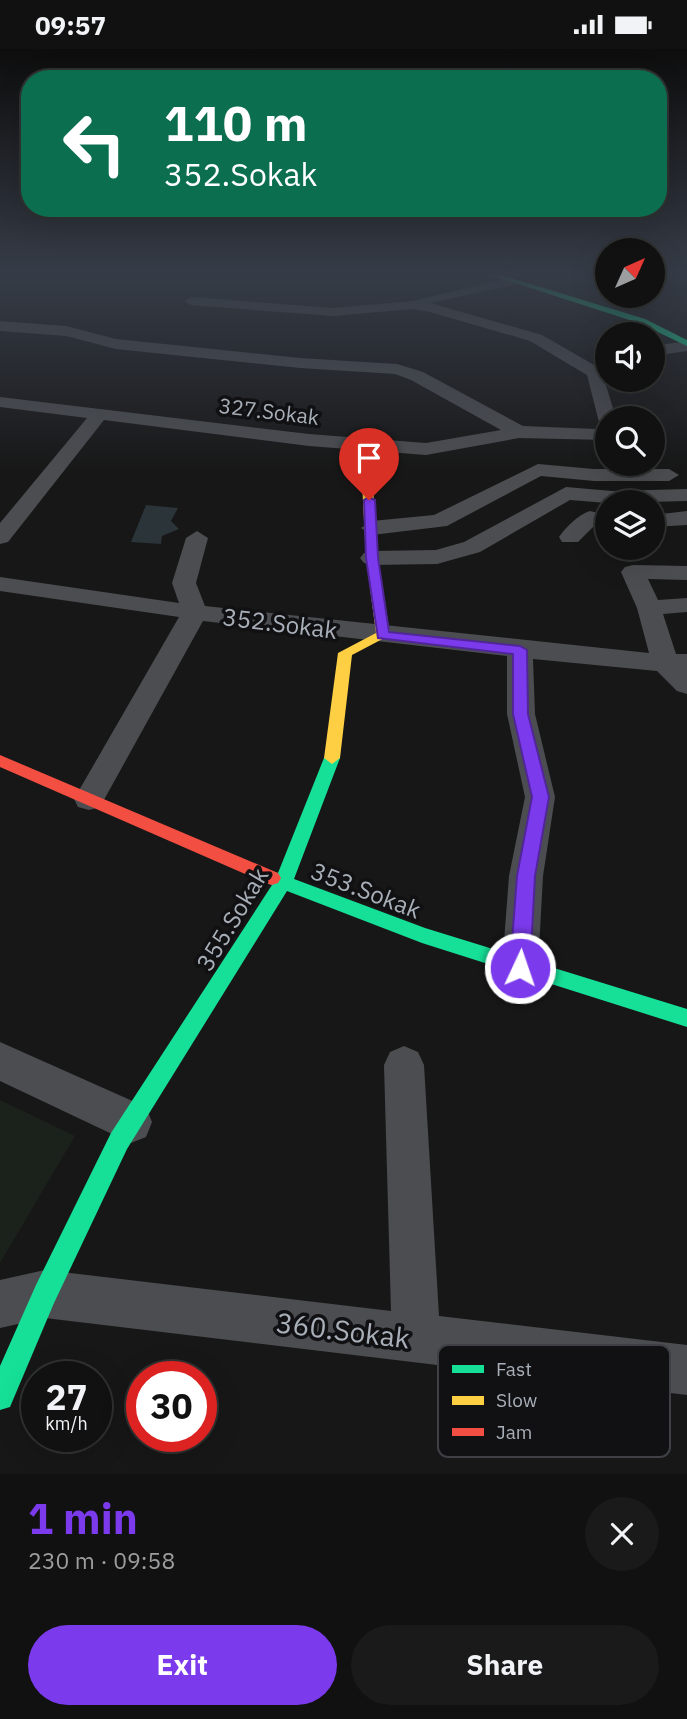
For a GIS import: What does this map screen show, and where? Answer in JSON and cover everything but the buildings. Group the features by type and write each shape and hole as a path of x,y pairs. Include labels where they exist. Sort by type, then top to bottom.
{"main road":[{"path":"365,445 372,558 383,635"},
{"name":"355.Sokak","path":"0,1397 22,1299 283,883 331,762 345,653 383,635"},
{"name":"353.Sokak","path":"2,765 89,799 283,883 422,935 520,968 687,1018"}],"street":[{"path":"103,340 300,363 373,366 417,376 519,432"},
{"name":"327.Sokak","path":"540,340 595,373 602,406"},
{"path":"665,349 687,344"},
{"path":"572,359 595,358"},
{"name":"327.Sokak","path":"0,402 365,445 426,449 519,432 595,436"},
{"path":"0,537 100,414"},
{"path":"372,528 439,521 538,470 594,475 670,475"},
{"path":"372,558 437,557 472,547 566,493 612,497 687,495"},
{"path":"569,537 590,518 595,519"},
{"path":"665,520 687,518"},
{"path":"89,799 195,612 184,583 197,538"},
{"path":"687,573 633,572 687,685"},
{"name":"352.Sokak","path":"0,584 383,635 676,663"},
{"path":"649,608 687,605"},
{"path":"520,650 521,714 540,797 526,876 520,968"},
{"path":"0,1061 131,1122"},
{"path":"404,1065 416,1338"},
{"name":"360.Sokak","path":"22,1299 475,1345"}],"shaded area":[{"path":"146,505 178,508 171,521 179,529 162,536 161,544 131,542"},
{"path":"0,1100 75,1136 0,1263"}],"traffic: fast":[{"path":"682,340 687,343"},
{"path":"0,1397 45,1294 119,1141 283,883 332,758"},
{"path":"272,878 422,935 687,1018"}],"traffic: slow":[{"path":"332,758 345,653 383,635 372,558 365,445"}],"traffic: jam":[{"path":"0,761 272,878"}],"route":[{"path":"369,500 372,558 383,635 520,650 521,714 540,797 526,876 520,968"}]}
